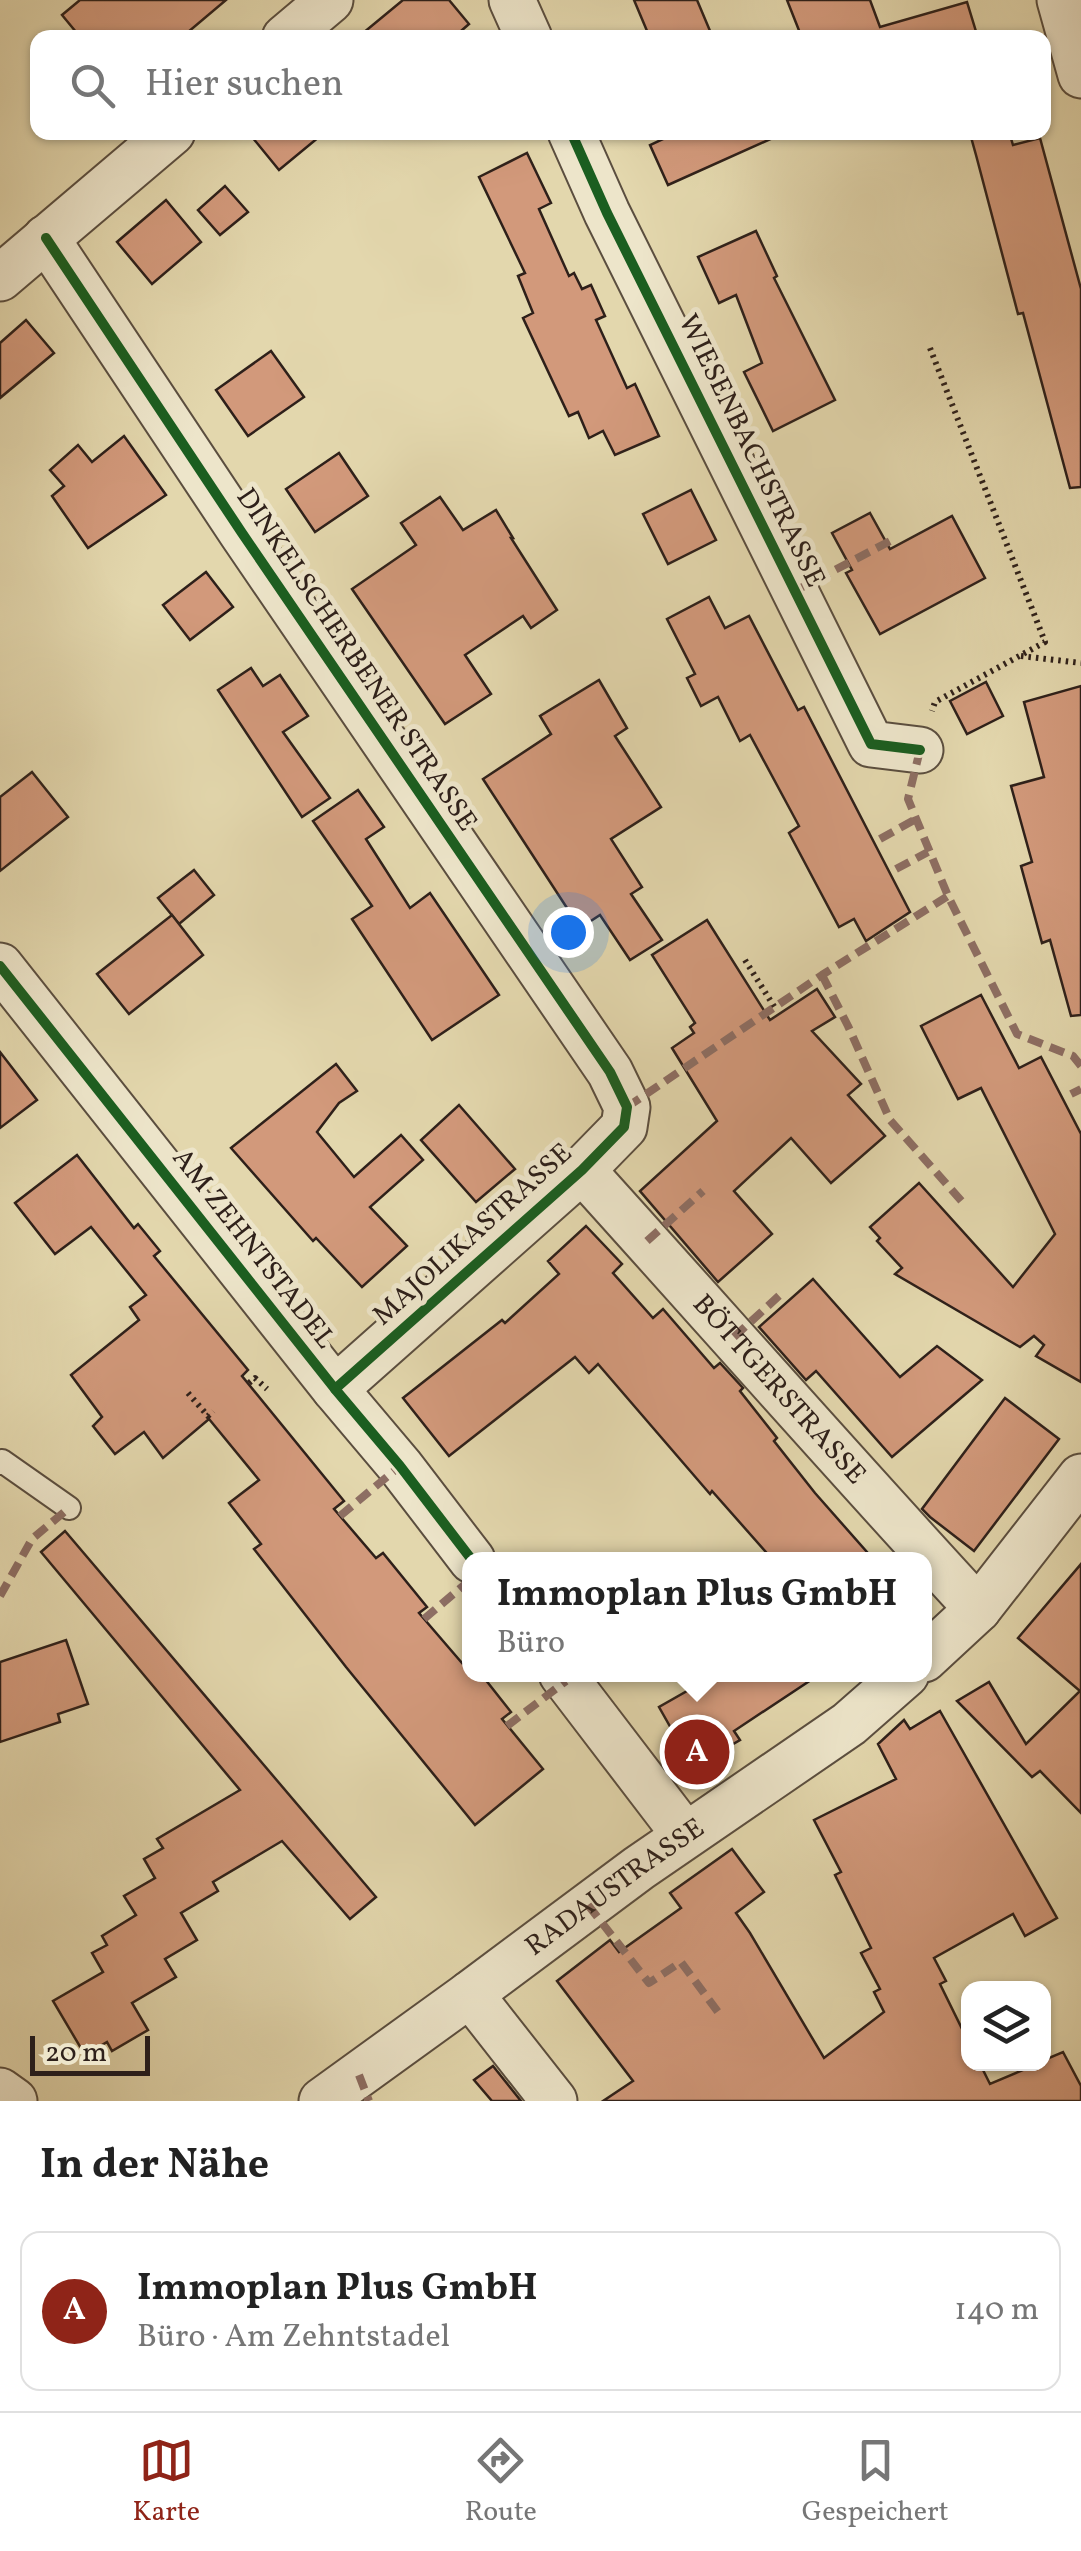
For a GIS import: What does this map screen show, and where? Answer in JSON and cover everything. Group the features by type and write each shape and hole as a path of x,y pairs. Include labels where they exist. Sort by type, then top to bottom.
{"street":[{"path":"294,30 330,0"},
{"path":"512,0 525,30"},
{"path":"1060,0 1081,76"},
{"path":"0,278 162,140"},
{"name":"WIESENBACHSTRASSE","path":"575,140 607,213 872,744 920,750"},
{"name":"DINKELSCHERBENER STRASSE","path":"46,238 252,548 610,1072 626,1107"},
{"name":"AM ZEHNTSTADEL","path":"0,966 466,1552"},
{"name":"MAJOLIKASTRASSE","path":"335,1388 582,1170 624,1127 626,1107"},
{"name":"BÖTTGERSTRASSE","path":"582,1170 926,1552"},
{"path":"932,1651 978,1608 1081,1477"},
{"name":"BÖTTGERSTRASSE","path":"932,1558 978,1608"},
{"path":"568,1682 685,1835"},
{"name":"RADAUSTRASSE","path":"322,2101 685,1835 848,1724 897,1682"},
{"path":"470,1994 554,2101"},
{"path":"0,2092 14,2101"}],"lane":[{"path":"0,1464 2,1461 68,1508"}],"path":[{"path":"920,750 935,702 1045,642 930,348"},
{"path":"1020,656 1081,664"},
{"path":"744,960 774,1008"},
{"path":"249,1382 255,1378 267,1388"},
{"path":"188,1392 208,1416 214,1412"}],"building":[{"path":"80,0 226,0 190,30 74,30 62,15"},
{"path":"403,0 449,0 469,24 462,30 367,30"},
{"path":"634,0 697,0 710,30 647,30"},
{"path":"787,0 870,0 880,27 967,2 976,30 799,30"},
{"path":"255,140 315,140 279,170"},
{"path":"661,140 768,140 668,185 650,145"},
{"path":"972,140 1011,140 1013,145 1041,140 1081,289 1081,487 1070,488 1023,313 1018,314"},
{"path":"527,153 551,203 539,209 569,276 574,273 582,289 591,285 605,316 596,320 627,388 635,384 659,436 615,455 603,431 589,438 578,412 569,416 523,318 533,313 518,276 525,273 479,177"},
{"path":"225,186 248,212 220,235 198,210"},
{"path":"166,200 201,242 152,284 117,242"},
{"path":"756,231 777,276 774,278 835,400 773,431 744,372 762,363 736,295 719,303 698,257"},
{"path":"26,320 54,353 0,398 0,343"},
{"path":"271,351 304,397 248,436 216,390"},
{"path":"124,436 166,495 88,548 52,496 64,486 50,470 78,445 92,462"},
{"path":"339,453 368,496 315,532 286,489"},
{"path":"691,490 716,540 668,564 643,514"},
{"path":"440,497 463,530 496,510 557,610 531,628 523,616 465,655 491,694 445,724 352,589 416,545 401,523"},
{"path":"870,513 890,549 952,516 985,578 880,634 846,573 852,570 832,533"},
{"path":"206,572 233,607 190,640 163,605"},
{"path":"709,597 725,628 749,616 798,710 804,707 910,912 866,941 854,919 839,927 789,833 799,826 750,735 740,741 718,697 701,706 687,678 695,674 667,619"},
{"path":"251,668 263,686 280,675 308,716 283,732 330,798 302,817 218,690"},
{"path":"599,680 627,728 615,736 661,807 611,839 642,887 631,894 662,940 630,960 600,915 580,928 483,779 551,734 540,716"},
{"path":"986,682 1003,716 967,734 950,701"},
{"path":"1081,686 1081,1015 1071,1016 1050,940 1042,943 1021,866 1032,862 1011,786 1044,777 1024,702"},
{"path":"32,772 68,817 0,871 0,797"},
{"path":"358,790 384,827 366,839 410,908 430,893 499,995 432,1040 352,919 372,906 313,821"},
{"path":"194,870 214,895 179,924 158,898"},
{"path":"172,915 203,955 129,1014 97,974"},
{"path":"707,920 770,1020 817,989 835,1017 812,1031 861,1084 848,1095 885,1136 831,1183 791,1138 734,1191 772,1234 718,1282 640,1191 717,1121 672,1048 694,1033 690,1027 695,1023 652,955"},
{"path":"981,995 1019,1068 1041,1057 1081,1134 1081,1382 1036,1356 1044,1345 1034,1336 1020,1347 895,1274 902,1268 877,1241 880,1238 870,1227 919,1183 1013,1287 1055,1234 981,1088 958,1099 921,1026"},
{"path":"0,1052 37,1100 0,1128"},
{"path":"336,1064 357,1091 339,1103 317,1132 354,1177 401,1135 423,1160 370,1207 407,1246 362,1287 316,1238 313,1241 231,1148"},
{"path":"459,1105 515,1169 476,1202 421,1140"},
{"path":"77,1155 134,1228 138,1224 160,1251 154,1256 248,1370 242,1376 344,1501 334,1509 376,1558 383,1553 427,1607 419,1613 462,1663 462,1682 487,1682 511,1712 502,1719 543,1769 475,1825 254,1549 261,1544 229,1503 259,1480 209,1419 163,1458 144,1432 115,1454 93,1426 102,1417 71,1375 139,1320 130,1307 146,1295 91,1227 55,1254 15,1203"},
{"path":"586,1226 622,1264 613,1273 653,1318 663,1309 714,1368 720,1363 743,1388 740,1391 777,1438 774,1441 867,1552 766,1552 712,1491 710,1494 598,1364 589,1373 575,1357 449,1456 403,1398 502,1320 505,1323 559,1274 548,1261"},
{"path":"813,1279 900,1377 937,1346 982,1380 892,1457 816,1371 806,1380 759,1327"},
{"path":"1005,1398 1059,1439 974,1551 922,1509"},
{"path":"65,1531 376,1897 350,1919 282,1841 213,1882 218,1891 181,1913 197,1940 165,1959 176,1977 132,2003 148,2030 112,2051 107,2042 85,2055 53,2001 103,1972 92,1953 107,1945 102,1936 136,1915 124,1896 155,1878 144,1859 163,1848 157,1839 240,1790 41,1552"},
{"path":"1081,1564 1081,1813 1040,1771 1032,1777 957,1701 989,1682 1026,1744 1080,1691 1018,1638"},
{"path":"66,1640 88,1704 58,1714 60,1722 0,1742 0,1662"},
{"path":"703,1682 808,1682 734,1731 740,1740 693,1767 659,1707"},
{"path":"940,1711 1057,1918 1025,1936 1013,1914 934,1958 946,1981 940,1984 961,2027 961,2071 984,2071 990,2084 1021,2071 1051,2071 1051,2057 1063,2052 1081,2086 1081,2101 603,2101 633,2081 557,1981 610,1940 619,1952 681,1908 670,1893 732,1849 764,1892 736,1913 824,2058 884,2012 874,1992 880,1989 861,1953 871,1948 835,1875 841,1872 814,1820 896,1779 878,1744 904,1720 910,1729"},
{"path":"493,2066 521,2101 492,2101 474,2080"}],"marked path":[{"path":"795,591 890,541"},
{"path":"920,750 908,799 948,896 1017,1034 1073,1056 1081,1066"},
{"path":"880,839 916,819"},
{"path":"896,869 928,852"},
{"path":"627,1107 822,975 948,896"},
{"path":"822,975 890,1120 966,1206"},
{"path":"1071,1094 1081,1089"},
{"path":"647,1241 703,1191"},
{"path":"734,1337 781,1294"},
{"path":"340,1516 400,1466"},
{"path":"0,1596 32,1539 69,1508"},
{"path":"424,1619 462,1587"},
{"path":"507,1726 565,1682"},
{"path":"588,1905 649,1983 681,1962 721,2016"},
{"path":"359,2075 369,2101"}],"cycle path":[{"path":"575,140 607,213 871,744 920,750"},
{"path":"46,238 610,1072 627,1107 624,1127 582,1170 335,1389"},
{"path":"0,966 466,1552"}],"place":[{"name":"Immoplan Plus GmbH","path":"697,1752"}]}
